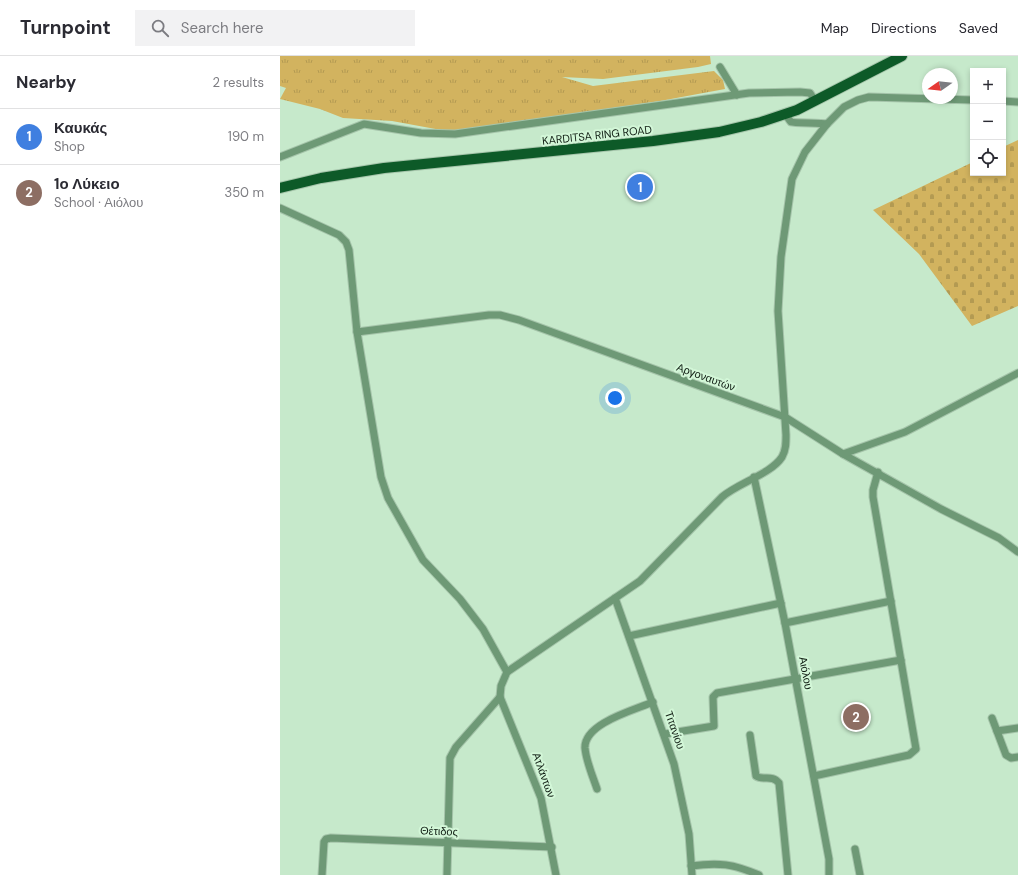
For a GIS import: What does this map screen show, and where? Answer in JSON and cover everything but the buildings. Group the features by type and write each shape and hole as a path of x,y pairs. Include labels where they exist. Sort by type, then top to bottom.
{"main road":[{"name":"KARDITSA RING ROAD","path":"280,188 321,178 384,168 685,137 742,126 785,114 815,101 902,56"}],"street":[{"path":"720,67 737,95"},
{"path":"280,157 364,124 440,135 465,134 737,95 800,92 810,93 815,101"},
{"path":"447,875 450,758 456,747 500,697 507,672 640,581 722,497 734,487 754,477 774,464 782,456 786,440 778,311 781,257 792,179 800,160 826,124 844,107 858,100 869,97 970,100"},
{"path":"1006,101 1018,102"},
{"path":"785,114 791,122 813,122 826,124"},
{"path":"280,208 334,232 346,242 349,250 357,332 381,477 388,498 423,560 460,599 483,629 507,672"},
{"name":"Αργοναυτών","path":"357,332 479,316 500,315 519,320 785,417 843,454 878,472 941,509 999,538 1018,552"},
{"path":"843,454 904,432 1018,373"},
{"path":"814,776 909,755 916,749 873,497 873,490 878,472"},
{"name":"Αιόλου","path":"754,477 796,679 829,859 829,875"},
{"name":"Τιτανίου","path":"615,598 665,734 674,764 689,834 692,875"},
{"path":"785,623 891,601"},
{"path":"629,636 781,603"},
{"path":"665,734 714,726 712,697 716,694 902,660"},
{"name":"Ατλάντων","path":"500,697 541,798 552,847 556,875"},
{"path":"597,789 585,748 589,734 598,726 653,702"},
{"path":"992,718 1006,755 1011,758 1018,757"},
{"path":"997,731 1018,728"},
{"path":"750,735 756,776 759,778 771,778 779,783 788,875"},
{"name":"Θέτιδος","path":"322,875 323,846 326,839 448,842 552,847"},
{"path":"855,849 860,875"},
{"path":"691,866 714,863 727,864 759,875"}],"green space":[{"path":"280,56 710,56 711,64 698,67 603,79 562,77 593,86 714,71 723,80 725,89 660,101 465,130 441,130 392,121 343,118 320,109 280,99 286,88 280,86"},
{"path":"1018,140 1018,306 972,326 919,254 873,210 970,163 970,176 1006,176 1006,146"}],"place":[{"name":"Καυκάς","path":"640,187"},
{"name":"1ο Λύκειο","path":"856,717"}]}
